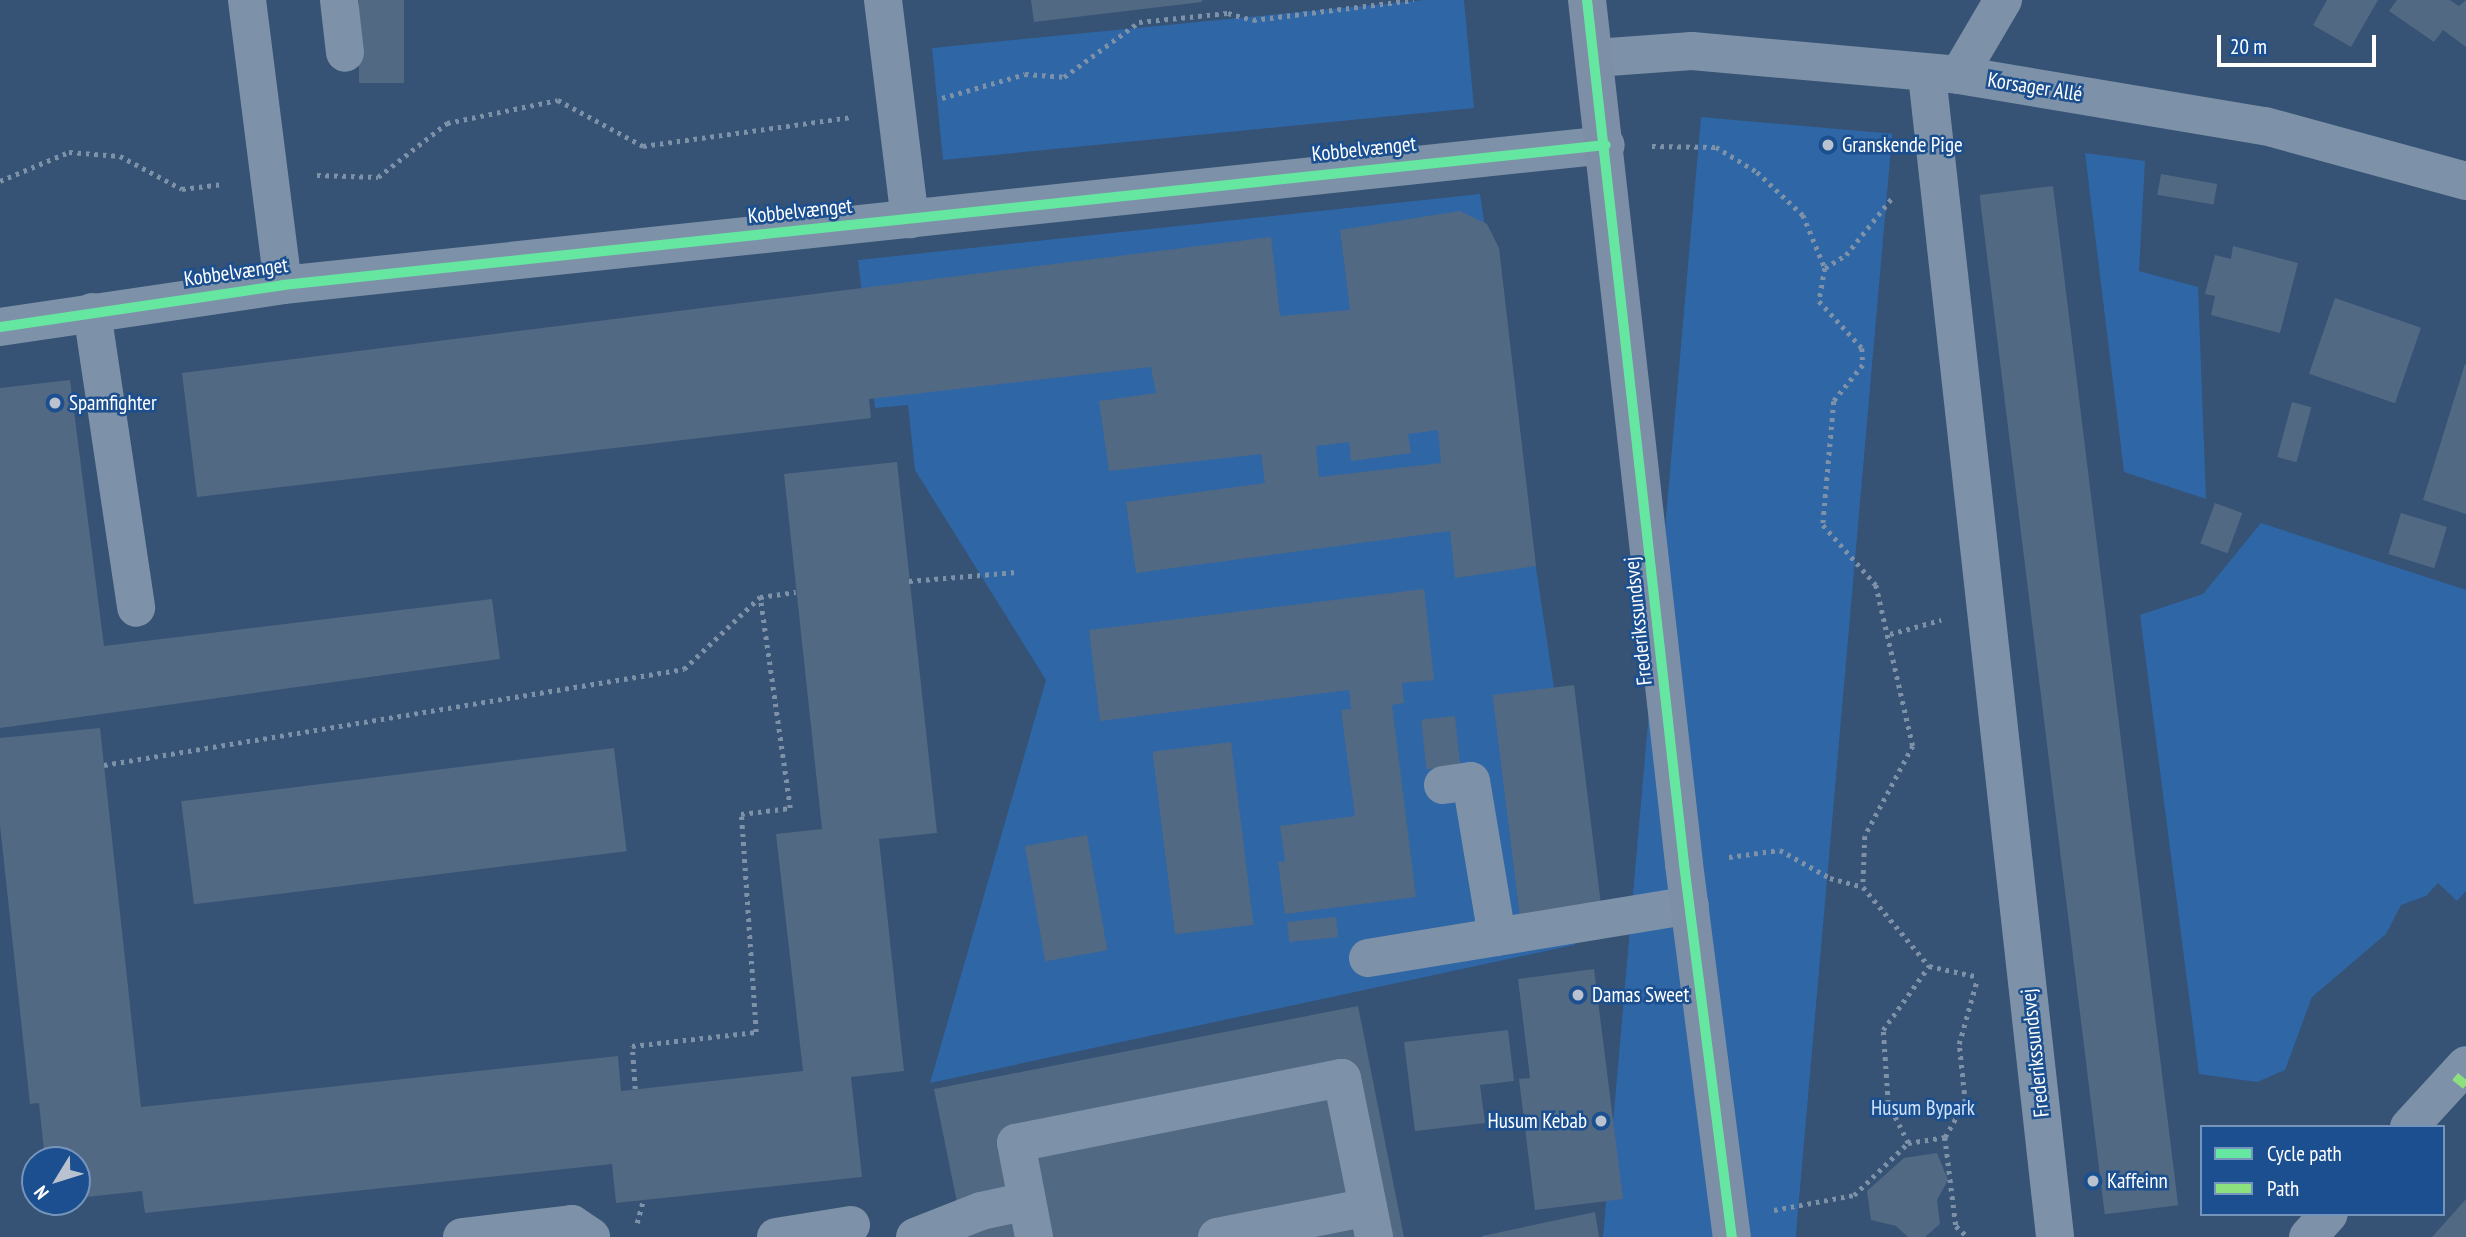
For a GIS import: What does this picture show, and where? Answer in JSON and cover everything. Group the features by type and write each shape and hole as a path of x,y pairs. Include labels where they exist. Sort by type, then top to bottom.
{"main road":[{"name":"Frederikssundsvej","path":"1587,0 1606,145 1684,863 1731,1228"}],"street":[{"path":"247,0 283,285"},
{"path":"339,0 345,53"},
{"path":"883,0 910,219"},
{"path":"1943,75 2003,0"},
{"name":"Korsager Allé","path":"1595,58 1692,51 1943,75 2265,126 2466,181"},
{"name":"Frederikssundsvej","path":"1943,75 1940,190 2055,1237"},
{"name":"Kobbelvænget","path":"0,327 283,285 1606,145"},
{"path":"92,312 136,608"},
{"path":"1443,785 1471,782 1497,937"},
{"path":"1368,958 1690,905"},
{"path":"2411,1125 2466,1065"},
{"path":"915,1237 981,1211 1030,1219 1016,1143 1342,1078 1371,1222 1217,1237"},
{"path":"2308,1237 2327,1216"},
{"path":"462,1237 572,1224 591,1237"},
{"path":"776,1237 851,1225"}],"path":[{"path":"0,181 69,152 120,156 182,189 268,178 378,177 447,123 558,100 643,146 897,111 1025,74 1064,77 1139,22 1228,13 1253,20 1414,0"},
{"path":"1606,145 1716,147 1758,172 1802,215 1825,268 1819,301 1862,348 1863,365 1834,401 1824,525 1876,585 1913,746 1865,836 1863,887"},
{"path":"1825,268 1846,255 1894,196 1940,190"},
{"path":"909,581 1017,572"},
{"path":"104,765 684,669 760,597 796,592"},
{"path":"635,1089 632,1046 756,1032 741,814 790,808 760,597"},
{"path":"1684,863 1780,850 1830,878 1863,887 1929,966 1977,977 1959,1044 1965,1102 1945,1137 1956,1226 1968,1237"},
{"path":"1908,1143 1888,1103 1883,1030 1929,966"},
{"path":"1731,1228 1854,1195 1908,1143 1945,1137"}],"green space":[{"path":"1424,0 1464,0 1474,108 943,160 932,48"},
{"path":"1701,117 1892,134 1796,1237 1603,1237"},
{"path":"2085,153 2145,161 2139,271 2198,287 2206,499 2124,472"},
{"path":"1480,194 1590,928 1574,945 930,1083 1046,680 915,470 908,405 875,408 858,260"},
{"path":"2261,523 2466,590 2466,891 2457,901 2438,883 2426,896 2401,905 2386,934 2312,997 2285,1070 2257,1082 2199,1074 2140,615 2203,594"}],"building":[{"path":"359,0 404,0 404,83 359,83"},
{"path":"1031,0 1202,0 1202,2 1034,22"},
{"path":"2327,0 2378,0 2351,47 2313,25"},
{"path":"2397,0 2450,0 2459,6 2466,0 2466,47 2443,30 2434,42 2389,11"},
{"path":"2161,174 2217,184 2213,205 2157,195"},
{"path":"2053,186 2178,1205 2105,1214 1980,195"},
{"path":"1460,211 1487,224 1499,248 1536,566 1455,578 1450,531 1136,573 1126,502 1265,483 1261,454 1109,471 1099,401 1156,393 1151,367 869,399 871,418 197,497 182,373 1271,237 1280,316 1350,310 1340,230","holes":["1438,430 1441,463 1319,477 1316,446 1349,442 1351,461 1411,453 1408,434"]},
{"path":"2233,246 2298,263 2280,333 2211,315 2215,296 2205,294 2215,255 2231,259"},
{"path":"2335,298 2421,328 2395,403 2309,374"},
{"path":"2466,364 2466,514 2423,500"},
{"path":"70,380 104,646 492,599 500,659 0,728 0,388"},
{"path":"2292,402 2311,407 2297,462 2277,457"},
{"path":"897,462 937,833 879,839 904,1071 851,1077 862,1177 616,1203 612,1164 145,1213 142,1191 91,1196 91,1146 44,1146 39,1103 30,1104 0,825 0,738 100,728 141,1107 618,1056 621,1091 803,1071 776,834 822,829 784,474"},
{"path":"2215,503 2242,513 2228,553 2200,543"},
{"path":"2401,513 2447,527 2434,568 2388,554"},
{"path":"1424,589 1434,680 1402,683 1404,703 1392,705 1416,897 1285,914 1278,862 1285,861 1280,826 1355,816 1341,710 1351,709 1349,690 1100,721 1089,630"},
{"path":"1574,685 1602,911 1520,921 1493,695"},
{"path":"1455,716 1460,766 1426,769 1421,720"},
{"path":"1231,742 1253,925 1175,934 1153,752"},
{"path":"614,748 627,851 194,904 181,801"},
{"path":"1087,835 1107,950 1045,961 1025,846"},
{"path":"1336,917 1338,937 1289,942 1287,922"},
{"path":"1594,969 1623,1199 1535,1210 1519,1079 1530,1078 1518,979"},
{"path":"1358,1006 1404,1237 964,1237 934,1089"},
{"path":"1508,1030 1514,1081 1480,1085 1485,1123 1415,1131 1404,1042"},
{"path":"1937,1153 1948,1180 1937,1200 1940,1224 1925,1237 1908,1237 1896,1226 1871,1220 1867,1191 1904,1158"},
{"path":"2466,1199 2466,1237 2432,1237"},
{"path":"1595,1212 1599,1237 1482,1237 1482,1236"}],"marked path":[{"path":"2455,1076 2466,1085"}],"cycle path":[{"path":"1587,0 1684,864 1732,1237"},
{"path":"0,327 283,285 1606,145"}],"place":[{"name":"Granskende Pige","path":"1828,145"},
{"name":"Spamfighter","path":"55,403"},
{"name":"Damas Sweet","path":"1578,995"},
{"name":"Husum Kebab","path":"1601,1121"},
{"name":"Kaffeinn","path":"2093,1181"}],"park label":[{"name":"Husum Bypark","path":"1923,1108"}]}
